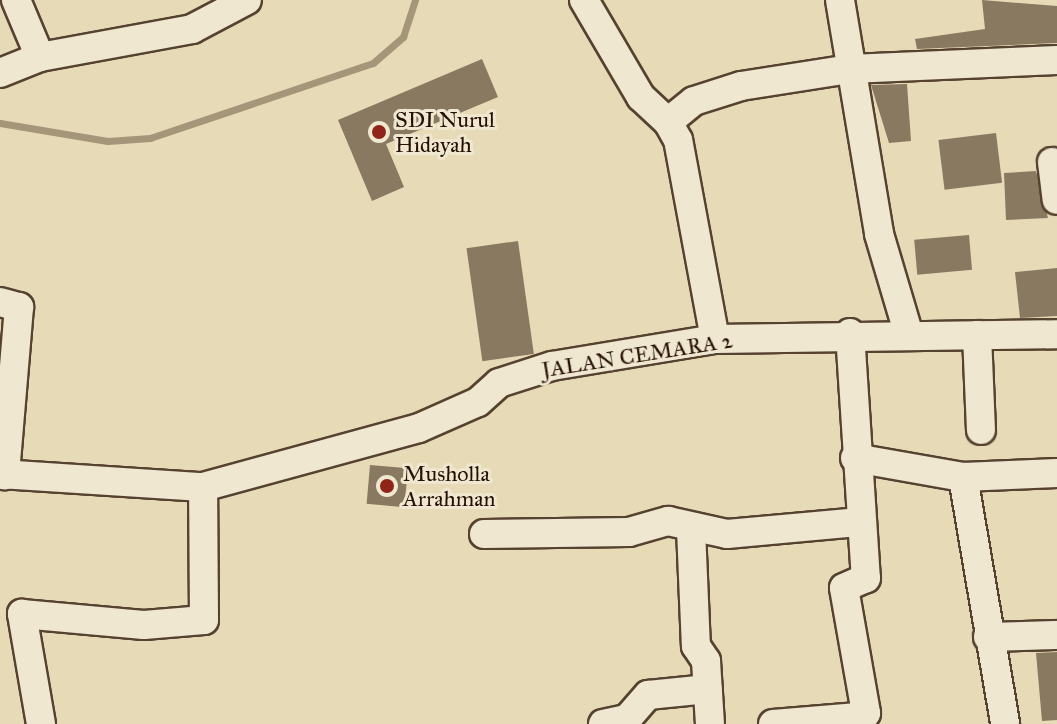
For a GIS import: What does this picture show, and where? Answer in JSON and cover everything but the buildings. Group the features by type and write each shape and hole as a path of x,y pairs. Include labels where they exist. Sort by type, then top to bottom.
{"street":[{"path":"16,0 40,57"},
{"path":"0,73 40,57 177,33 247,0"},
{"path":"584,0 641,97 668,122 678,140 715,339"},
{"path":"840,0 879,234 908,332"},
{"path":"668,122 694,101 741,86 850,69 1057,60"},
{"path":"1052,162 1057,200"},
{"path":"0,302 19,307 3,475"},
{"name":"JALAN CEMARA 2","path":"3,475 203,487 419,428 478,402 499,383 552,366 715,339 908,332 1057,334"},
{"path":"773,724 858,721 866,713 844,586 866,580 855,458 850,333"},
{"path":"977,335 981,430"},
{"path":"855,458 963,477 1057,473"},
{"path":"963,477 1005,724"},
{"path":"41,724 22,614 144,625 204,620 203,487"},
{"path":"484,534 629,532 668,521 691,529 727,534 860,522"},
{"path":"691,529 696,646 704,653 710,724"},
{"path":"988,637 1057,635"},
{"path":"603,724 627,719 648,695 708,689"}],"waterway":[{"path":"0,123 108,141 150,138 373,63 403,37 415,0"}],"place":[{"name":"SDI Nurul Hidayah","path":"379,132"},
{"name":"Musholla Arrahman","path":"387,486"}]}
